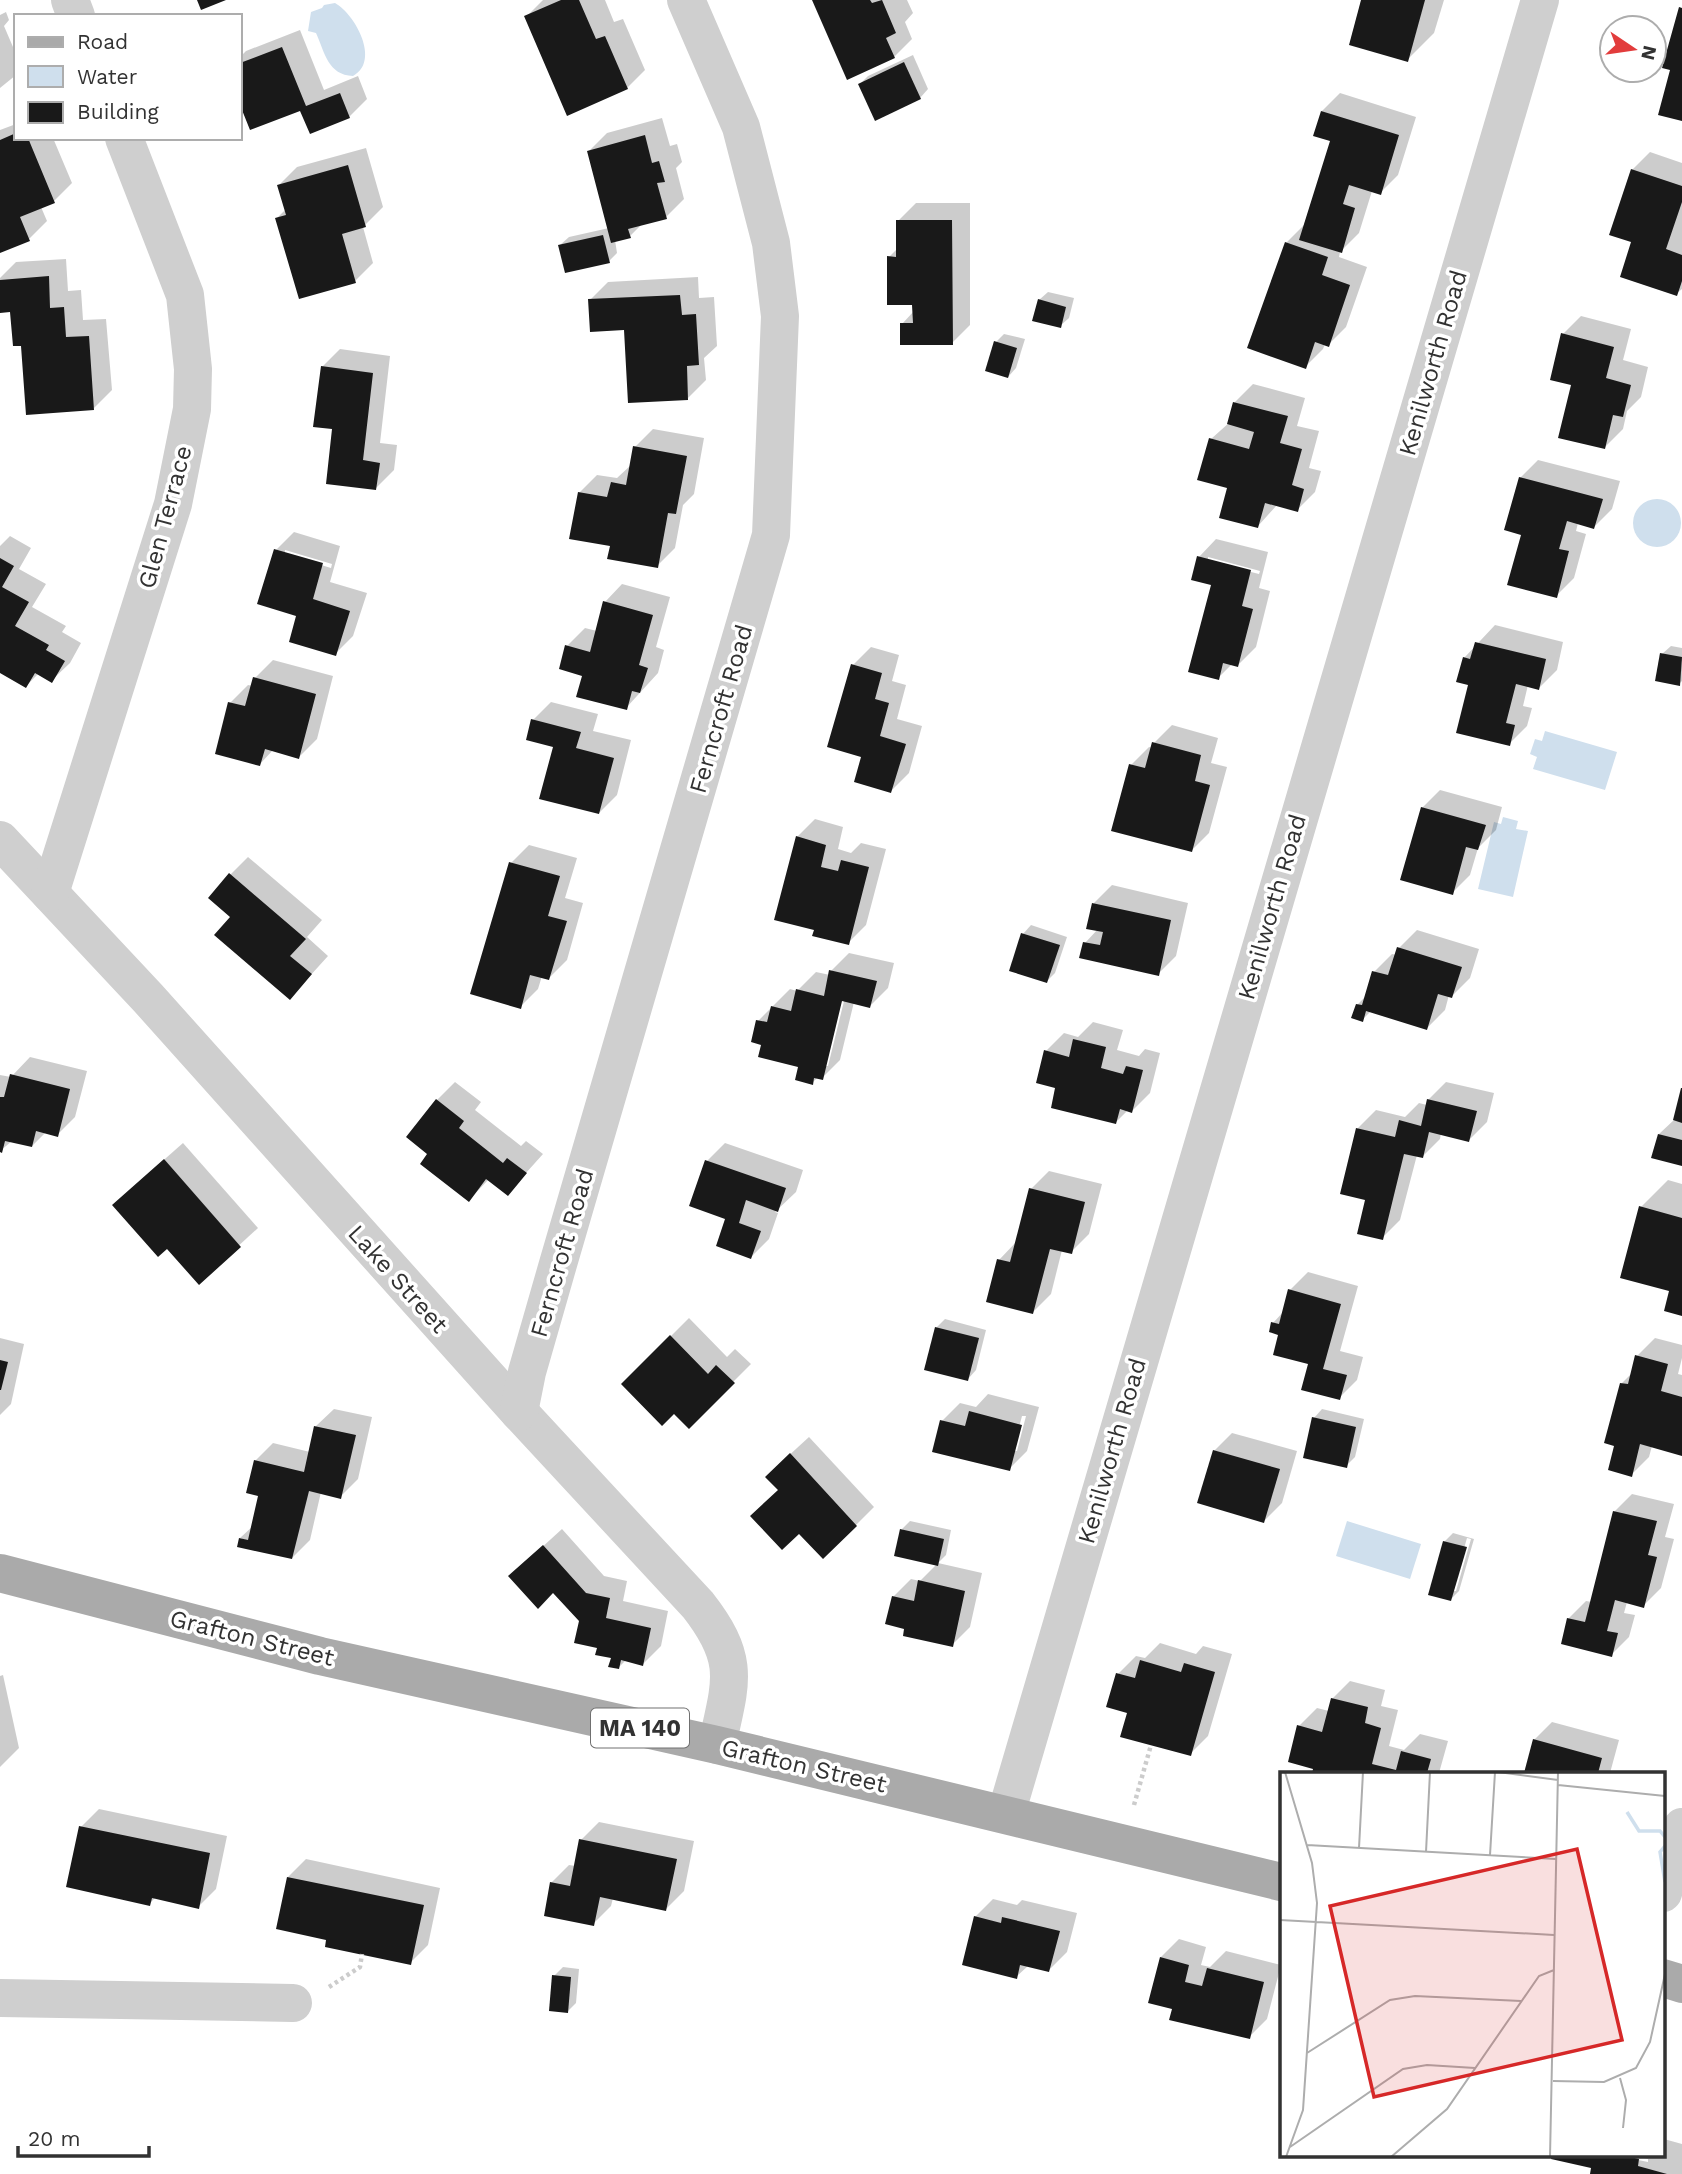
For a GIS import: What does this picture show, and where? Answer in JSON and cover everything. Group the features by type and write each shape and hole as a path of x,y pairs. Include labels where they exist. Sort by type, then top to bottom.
{"main road":[{"name":"Grafton Street","path":"0,1573 320,1656 717,1745 1280,1882"},
{"path":"1664,1978 1682,1984"}],"street":[{"name":"Ferncroft Road","path":"519,1412 527,1372 771,535 780,316 771,243 741,127 686,0"},
{"name":"Kenilworth Road","path":"1006,1814 1540,0"},
{"name":"Glen Terrace","path":"50,893 173,504 192,409 193,369 185,295 125,140"},
{"name":"Lake Street","path":"0,840 148,998 519,1412 698,1605 721,1637 728,1654 729,1680 717,1745"},
{"path":"1664,1890 1682,1827"},
{"path":"0,1998 293,2003"}],"path":[{"path":"1134,1805 1151,1745"}],"water":[{"path":"335,3 357,27 365,49 365,60 361,69 353,76 338,72 328,62 316,33 308,31 311,12"},
{"path":"1657,499 1674,506 1681,523 1674,540 1657,547 1640,540 1633,523 1640,506"},
{"path":"1545,731 1617,752 1605,790 1533,769 1537,757 1530,754 1535,739 1542,741"},
{"path":"1503,817 1518,821 1516,829 1528,831 1513,897 1478,889 1494,822 1501,824"},
{"path":"1347,1521 1421,1544 1410,1579 1336,1556"}],"building":[{"path":"197,0 226,0 201,10"},
{"path":"561,0 579,0 596,39 605,36 628,89 567,116 524,16"},
{"path":"812,0 870,0 872,3 882,0 896,33 886,38 895,58 847,80"},
{"path":"1361,0 1425,0 1408,62 1349,45"},
{"path":"1679,7 1682,8 1682,121 1658,115 1668,84 1668,46"},
{"path":"282,47 306,106 340,93 350,118 310,134 300,111 250,130 242,110 242,62"},
{"path":"904,62 921,99 875,121 858,84"},
{"path":"1321,111 1399,135 1381,195 1349,185 1343,204 1355,208 1342,253 1299,240 1330,141 1313,136"},
{"path":"14,134 14,140 29,140 55,203 20,217 30,241 0,253 0,140"},
{"path":"645,135 652,163 659,161 665,182 657,183 667,219 628,229 631,238 611,243 587,151"},
{"path":"348,165 366,227 342,234 356,283 299,299 275,218 286,215 277,185"},
{"path":"1631,169 1682,186 1682,202 1666,249 1682,255 1682,281 1677,296 1620,277 1631,242 1609,235"},
{"path":"896,220 952,220 953,345 900,345 900,323 913,323 912,305 887,305 887,256 896,257"},
{"path":"603,235 610,263 565,273 558,245"},
{"path":"1285,242 1328,257 1322,275 1350,285 1329,347 1315,342 1306,369 1247,348"},
{"path":"49,276 50,308 64,307 66,337 89,336 94,410 26,415 21,346 13,346 10,312 0,313 0,280"},
{"path":"680,295 682,315 696,314 699,365 687,366 688,400 628,403 624,330 590,332 588,299"},
{"path":"1038,299 1066,307 1061,328 1032,321"},
{"path":"1561,333 1614,347 1606,378 1631,385 1623,417 1613,415 1605,449 1558,438 1571,385 1550,380"},
{"path":"994,341 1017,348 1008,378 985,371"},
{"path":"321,366 373,373 363,460 380,463 376,490 326,484 332,429 313,427"},
{"path":"1233,402 1288,416 1280,443 1302,449 1292,485 1304,489 1298,512 1265,503 1258,528 1219,518 1227,488 1197,480 1209,438 1249,449 1254,432 1227,424"},
{"path":"633,446 687,456 676,514 668,513 658,568 607,559 610,546 569,539 578,492 607,497 611,482 626,485"},
{"path":"1519,477 1603,499 1594,529 1567,521 1559,549 1569,551 1557,598 1507,585 1521,535 1504,530"},
{"path":"274,549 323,563 313,599 350,611 336,656 289,642 296,616 257,604"},
{"path":"1197,556 1251,570 1242,606 1253,609 1238,667 1223,663 1219,680 1188,672 1211,585 1191,580"},
{"path":"0,558 14,566 2,587 29,602 15,626 49,645 46,650 65,661 52,683 35,673 26,688 0,673"},
{"path":"603,601 653,615 639,665 648,668 640,693 632,691 627,710 576,697 582,676 559,669 565,645 590,652"},
{"path":"1475,642 1546,659 1539,690 1516,684 1506,723 1515,725 1510,746 1456,733 1468,685 1456,682 1463,657 1470,659"},
{"path":"1660,653 1682,657 1680,686 1655,681"},
{"path":"851,664 882,673 875,699 889,703 880,736 906,744 891,793 854,782 861,757 827,747"},
{"path":"253,677 316,694 299,759 265,749 260,766 215,754 228,702 245,706"},
{"path":"531,719 581,732 576,748 614,758 599,814 539,799 553,747 526,740"},
{"path":"1152,742 1201,755 1195,781 1210,785 1192,852 1111,831 1129,764 1145,768"},
{"path":"1421,807 1486,825 1478,850 1466,847 1453,895 1400,880"},
{"path":"796,836 826,845 821,867 838,871 841,860 869,867 849,945 812,936 814,930 774,920"},
{"path":"509,862 560,876 548,916 567,921 549,980 530,975 521,1009 470,994"},
{"path":"229,873 306,939 290,956 312,974 290,1000 214,935 230,917 208,898"},
{"path":"1092,903 1171,920 1159,976 1079,958 1083,942 1100,945 1103,932 1086,929"},
{"path":"1021,933 1060,945 1047,983 1009,971"},
{"path":"1397,947 1462,967 1452,998 1438,994 1427,1030 1366,1011 1363,1022 1351,1018 1356,1004 1362,1005 1372,971 1388,975"},
{"path":"829,970 877,981 870,1008 842,1001 823,1080 814,1078 813,1085 795,1080 798,1067 758,1057 761,1045 751,1042 756,1020 767,1022 771,1006 791,1011 796,989 824,996"},
{"path":"1073,1039 1106,1047 1101,1068 1123,1074 1126,1066 1143,1070 1132,1113 1120,1109 1116,1124 1051,1108 1055,1088 1036,1083 1044,1050 1069,1057"},
{"path":"10,1074 70,1089 58,1137 36,1131 32,1147 5,1141 2,1153 0,1097 4,1097"},
{"path":"1682,1088 1682,1123 1673,1120"},
{"path":"436,1099 464,1121 459,1128 503,1163 507,1158 527,1173 508,1196 486,1179 469,1202 420,1164 427,1154 406,1137"},
{"path":"1427,1099 1477,1111 1469,1142 1429,1132 1423,1158 1404,1154 1383,1240 1357,1234 1365,1200 1340,1194 1356,1128 1395,1137 1399,1120 1421,1126"},
{"path":"1658,1134 1682,1140 1682,1166 1651,1158"},
{"path":"164,1159 241,1247 199,1285 167,1249 158,1257 112,1205"},
{"path":"705,1160 786,1188 778,1212 746,1200 739,1223 761,1231 751,1259 716,1246 725,1219 689,1206"},
{"path":"1029,1188 1085,1202 1072,1254 1050,1249 1033,1314 986,1302 997,1259 1010,1262"},
{"path":"1639,1206 1682,1218 1682,1316 1664,1311 1669,1291 1620,1278"},
{"path":"1288,1289 1341,1304 1323,1369 1347,1375 1340,1400 1301,1390 1308,1364 1273,1355 1278,1335 1269,1332 1271,1322 1279,1324"},
{"path":"935,1327 979,1338 968,1381 924,1370"},
{"path":"670,1335 708,1374 716,1365 735,1383 689,1429 674,1414 662,1426 621,1384"},
{"path":"1635,1355 1668,1364 1661,1391 1682,1397 1682,1456 1640,1444 1632,1477 1608,1470 1614,1446 1604,1443 1620,1383 1628,1384"},
{"path":"0,1360 8,1362 1,1390 0,1390"},
{"path":"969,1411 1022,1425 1010,1471 932,1452 940,1420 965,1426"},
{"path":"1312,1417 1356,1427 1347,1468 1303,1458"},
{"path":"314,1426 356,1435 341,1499 309,1491 292,1559 237,1547 239,1538 248,1540 258,1496 246,1493 254,1460 304,1472"},
{"path":"1213,1450 1280,1469 1264,1523 1197,1503"},
{"path":"790,1453 857,1526 823,1559 799,1534 782,1550 750,1516 778,1490 765,1477"},
{"path":"1613,1511 1657,1521 1648,1555 1657,1557 1644,1608 1615,1600 1607,1631 1618,1633 1612,1657 1561,1644 1567,1618 1585,1622"},
{"path":"900,1529 944,1539 938,1566 894,1556"},
{"path":"1443,1541 1467,1547 1451,1601 1428,1595"},
{"path":"543,1545 586,1593 610,1598 606,1618 651,1628 643,1666 621,1660 619,1669 608,1667 611,1658 595,1655 597,1648 574,1643 579,1621 553,1593 538,1609 508,1576"},
{"path":"918,1580 965,1591 953,1647 903,1636 904,1629 885,1624 892,1596 914,1601"},
{"path":"1140,1660 1181,1672 1184,1663 1215,1672 1191,1756 1120,1737 1127,1713 1106,1707 1116,1673 1135,1678"},
{"path":"1331,1698 1368,1707 1365,1723 1381,1728 1372,1764 1396,1770 1401,1751 1431,1759 1427,1772 1312,1772 1313,1769 1288,1762 1297,1725 1322,1732"},
{"path":"1533,1739 1602,1758 1598,1772 1524,1772"},
{"path":"79,1826 210,1853 199,1909 152,1898 150,1906 66,1887"},
{"path":"579,1839 677,1859 666,1911 600,1897 594,1926 544,1916 550,1882 570,1886"},
{"path":"287,1877 424,1905 411,1965 325,1947 326,1940 276,1929"},
{"path":"974,1916 1001,1923 1002,1917 1060,1931 1049,1972 1020,1965 1017,1979 962,1965"},
{"path":"1160,1957 1189,1965 1185,1982 1202,1986 1207,1968 1264,1982 1250,2039 1169,2020 1172,2009 1148,2003"},
{"path":"552,1975 571,1977 568,2013 549,2011"},
{"path":"1552,2156 1626,2156 1639,2159 1638,2166 1667,2174 1590,2174 1591,2168 1551,2159"}]}
